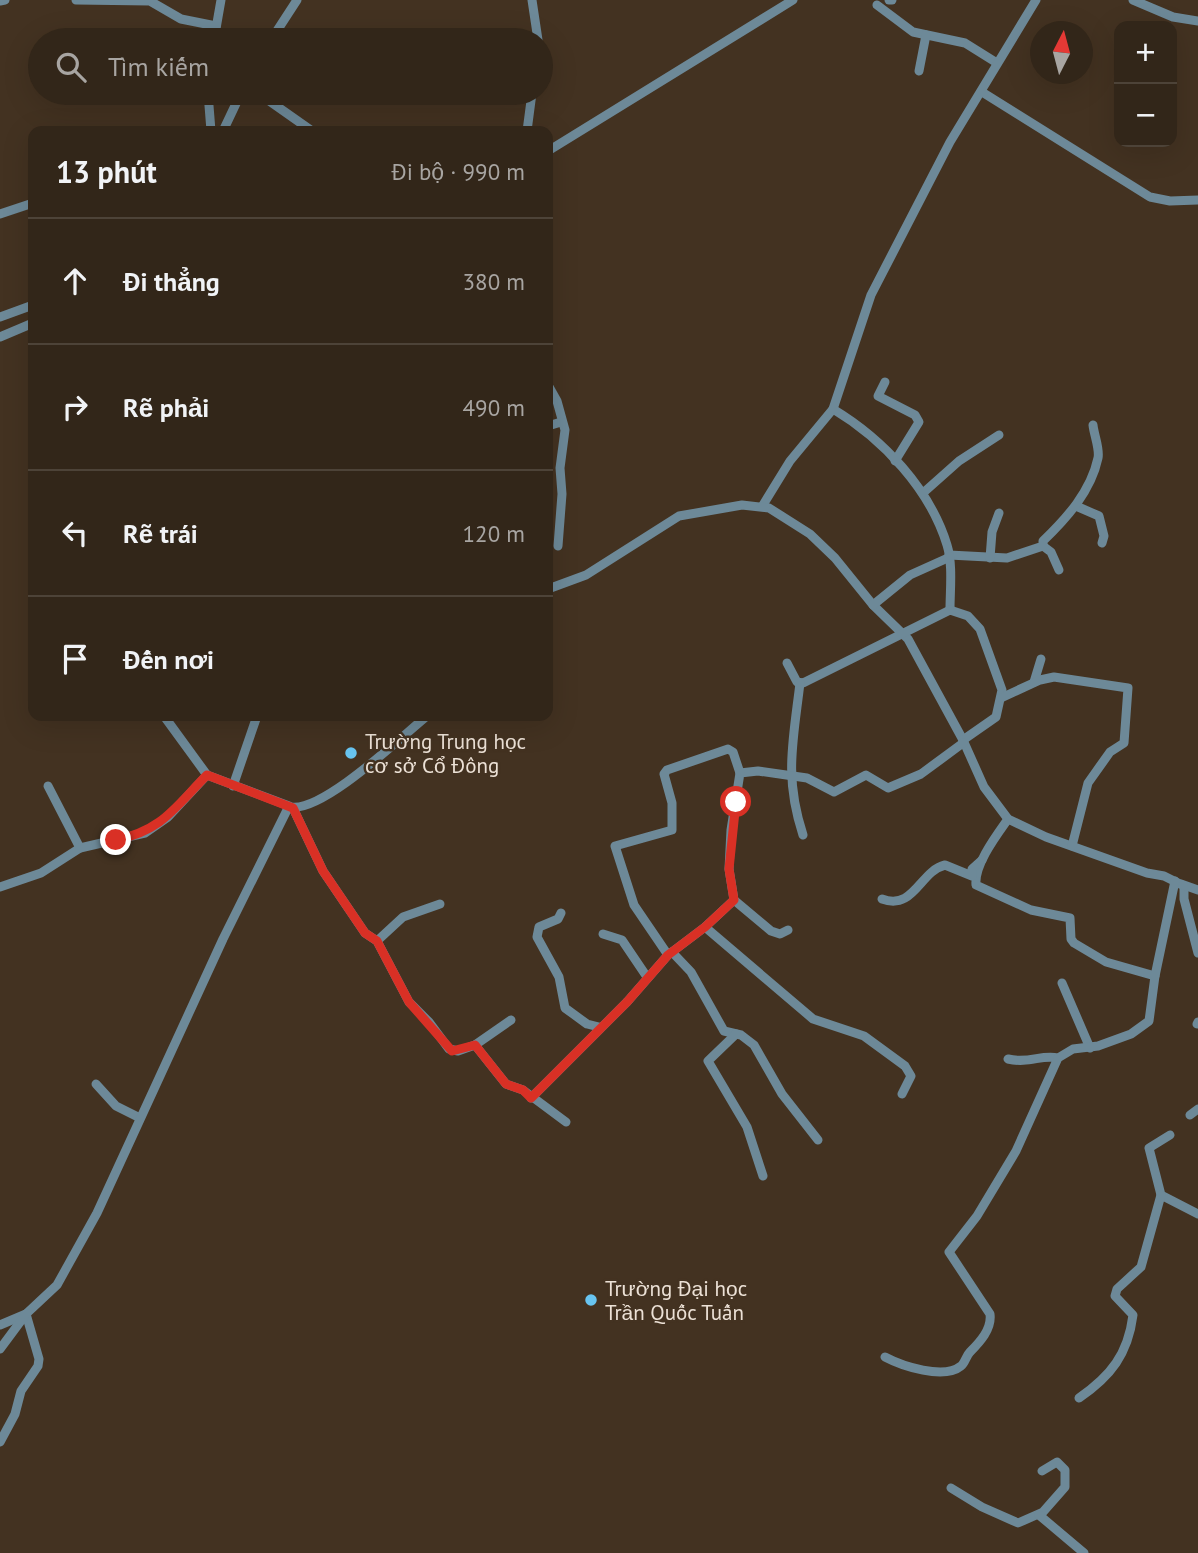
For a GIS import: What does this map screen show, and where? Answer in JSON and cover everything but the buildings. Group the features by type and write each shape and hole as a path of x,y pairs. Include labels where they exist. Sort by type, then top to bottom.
{"street":[{"path":"76,0 150,1 181,19 216,26 221,0"},
{"path":"279,28 297,0"},
{"path":"532,0 536,28"},
{"path":"553,148 793,0"},
{"path":"763,505 790,461 833,409 871,295 950,142 1036,0"},
{"path":"1133,0 1173,17 1198,21"},
{"path":"877,5 913,33 954,39 974,46 997,63"},
{"path":"919,71 926,35"},
{"path":"982,92 1150,197 1170,201 1198,200"},
{"path":"209,105 211,126"},
{"path":"225,126 235,105"},
{"path":"275,105 305,126"},
{"path":"528,126 530,105"},
{"path":"0,214 28,205"},
{"path":"0,317 28,307"},
{"path":"0,337 28,325"},
{"path":"885,382 878,396 915,415 919,422 895,461"},
{"path":"553,395 565,430 560,468 562,494 558,546"},
{"path":"833,409 895,461 923,493 949,556 950,610"},
{"path":"553,424 561,422"},
{"path":"1043,546 1043,541 1076,506 1098,458 1093,425"},
{"path":"923,493 959,461 999,435"},
{"path":"553,587 586,575 679,516 742,505 763,505 810,534 835,558 873,605 901,632 963,741 984,786 1008,819 1072,846 1198,890"},
{"path":"1076,506 1099,516 1104,536 1102,543"},
{"path":"990,558 992,532 999,513"},
{"path":"873,605 910,575 949,556 990,558 1023,555 1043,546"},
{"path":"1043,546 1051,552 1059,570"},
{"path":"740,773 758,771 809,779 834,792 866,775 888,788 921,774 996,717 1001,698 996,668 980,629 968,616 950,610 901,632 854,661 800,683"},
{"path":"1034,682 1041,659"},
{"path":"787,663 800,683 790,776 794,807 803,835"},
{"path":"1001,698 1046,678 1068,678 1128,689 1124,745 1110,752 1088,783 1072,846"},
{"path":"168,721 207,775 291,807 316,803 364,769 421,721"},
{"path":"233,786 255,721"},
{"path":"788,930 775,933 734,900 729,869 731,830 740,773 733,751 728,749 667,770 664,774 672,803 672,830 615,846 634,905 670,953 691,972 724,1031 736,1034 754,1045 782,1094 818,1140"},
{"path":"0,887 41,873 80,848 136,836 153,828 168,817 207,775"},
{"path":"48,786 80,848"},
{"path":"291,807 323,871 365,933 377,941 409,1002 429,1022 449,1049 458,1051 475,1045 511,1020"},
{"path":"0,1349 26,1314 57,1285 97,1213 223,939 291,807"},
{"path":"1008,819 985,850 976,885 1031,910 1070,918 1071,939 1074,943 1106,962 1155,976"},
{"path":"882,899 886,901 912,896 937,867 945,865 972,876 972,869 984,856"},
{"path":"1178,883 1184,886 1184,899 1198,953"},
{"path":"1008,1059 1036,1062 1048,1057 1058,1058 1073,1049 1090,1048 1131,1034 1148,1023 1152,1016 1155,976 1178,883"},
{"path":"531,1098 599,1027 627,1002 670,953 705,927 734,900"},
{"path":"377,941 403,917 439,904"},
{"path":"561,913 558,919 540,928 537,937 559,977 565,1008 587,1024 599,1027"},
{"path":"705,927 813,1019 864,1035 905,1066 911,1076 902,1094"},
{"path":"603,933 622,940 647,977"},
{"path":"1062,983 1090,1048"},
{"path":"736,1034 708,1061 747,1127 763,1177"},
{"path":"475,1045 506,1084 523,1090 566,1122"},
{"path":"885,1357 919,1370 944,1371 961,1366 981,1341 990,1324 990,1314 948,1252 981,1210 1016,1151 1058,1058"},
{"path":"96,1084 116,1106 141,1118"},
{"path":"1079,1398 1095,1387 1119,1360 1128,1343 1133,1315 1115,1296 1117,1289 1141,1267 1161,1195 1149,1148 1170,1135"},
{"path":"1161,1195 1198,1214"},
{"path":"0,1325 26,1314"},
{"path":"0,1441 15,1415 21,1391 38,1366 26,1314"},
{"path":"951,1488 1013,1522 1039,1515 1065,1485 1065,1470 1057,1462 1042,1471"},
{"path":"1039,1515 1084,1553"}],"place":[{"name":"Trường Trung học cơ sở Cổ Đông","path":"351,753"},
{"name":"Trường Đại học Trần Quốc Tuấn","path":"591,1300"}],"route":[{"path":"116,840 136,836 153,828 168,817 207,775 219,782 293,808 323,871 365,933 377,941 413,1007 429,1022 449,1049 454,1052 475,1045 506,1084 520,1088 531,1098 599,1027 627,1002 668,955 705,927 734,900 729,869 736,802"}]}
